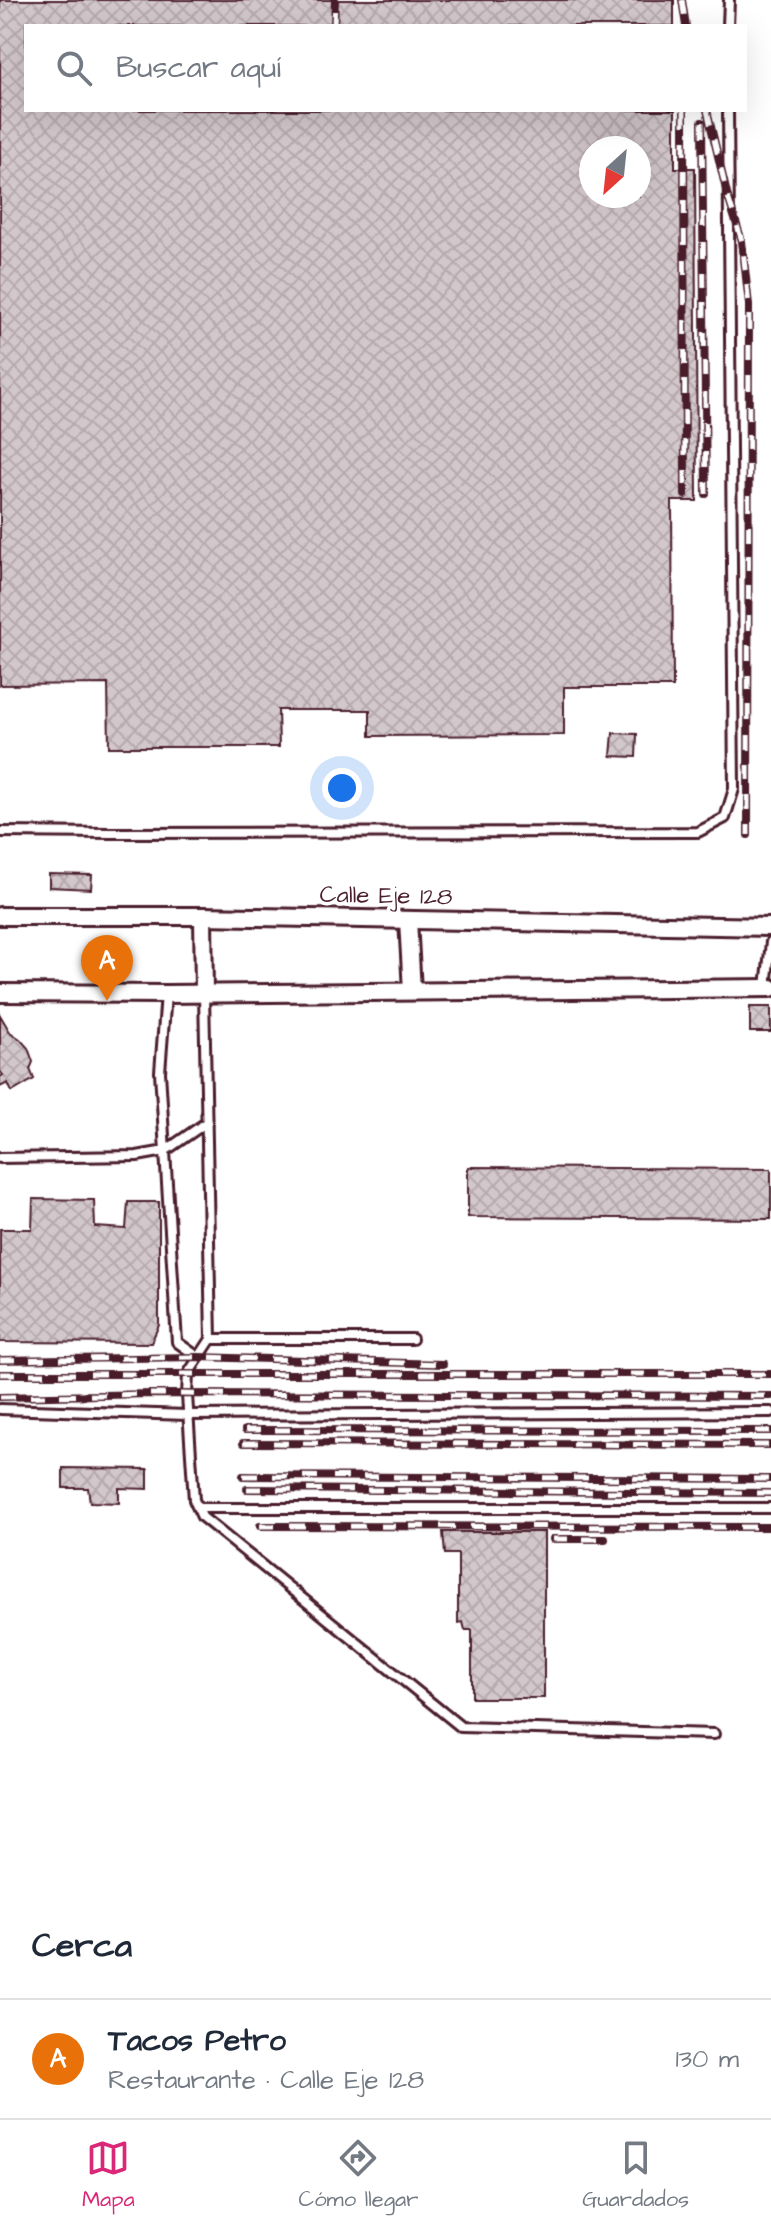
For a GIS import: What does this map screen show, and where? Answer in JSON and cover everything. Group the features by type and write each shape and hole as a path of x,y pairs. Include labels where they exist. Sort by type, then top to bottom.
{"street":[{"name":"Calle Eje 128","path":"0,916 203,916 771,927"},
{"path":"203,916 204,993"},
{"path":"408,920 412,991"},
{"path":"0,993 768,988"}],"lane":[{"path":"728,24 729,0"},
{"path":"0,832 698,832 725,818 734,789 728,112"},
{"path":"768,988 771,942"},
{"path":"204,993 211,1339 188,1374 194,1500 202,1517 461,1727 714,1734"},
{"path":"166,994 160,1072 177,1342 198,1357"},
{"path":"0,1158 137,1156 165,1151 207,1122"},
{"path":"211,1339 412,1339"},
{"path":"0,1409 188,1415 771,1412"},
{"path":"198,1508 771,1508"}],"building":[{"path":"0,0 674,0 674,24 24,24 24,112 675,112 675,168 695,168 697,501 672,501 673,687 564,687 564,735 370,736 370,710 278,710 279,747 109,747 108,684 0,685"},
{"path":"613,733 637,734 636,757 611,756"},
{"path":"49,874 92,875 91,889 49,887"},
{"path":"750,1007 771,1007 771,1032 750,1032"},
{"path":"0,1015 10,1032 28,1048 33,1062 30,1069 34,1079 12,1092 8,1083 0,1087 0,1077 3,1075 0,1071"},
{"path":"468,1167 771,1169 771,1219 468,1217"},
{"path":"33,1199 94,1200 95,1227 126,1229 128,1202 159,1202 159,1325 151,1343 0,1342 0,1229 32,1229"},
{"path":"63,1468 148,1469 148,1489 119,1488 119,1503 90,1502 88,1488 63,1488"},
{"path":"443,1532 544,1532 544,1698 472,1698 472,1630 465,1630 463,1622 458,1623 458,1554 445,1554"}],"railway":[{"path":"334,24 335,0"},
{"path":"682,0 686,24"},
{"path":"684,112 685,495"},
{"path":"707,112 742,241 749,305 748,835"},
{"path":"702,122 706,494"},
{"path":"0,1360 198,1357 443,1364"},
{"path":"0,1374 771,1374"},
{"path":"0,1397 153,1394 771,1396"},
{"path":"245,1430 771,1431"},
{"path":"243,1443 771,1445"},
{"path":"243,1476 771,1479"},
{"path":"247,1489 771,1493"},
{"path":"260,1526 771,1527"},
{"path":"553,1539 605,1539"}],"place":[{"name":"Tacos Petro","path":"107,1001"}]}
